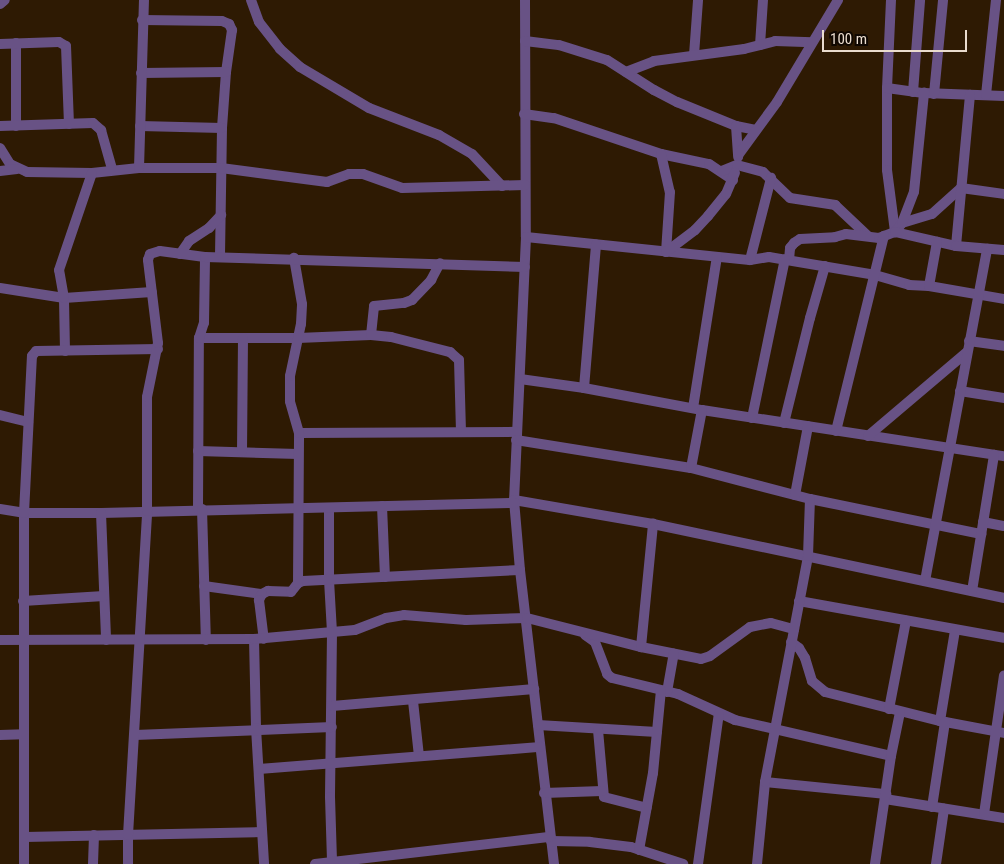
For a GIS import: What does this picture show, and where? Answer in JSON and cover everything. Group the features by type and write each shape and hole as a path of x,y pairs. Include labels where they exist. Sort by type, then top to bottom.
{"street":[{"path":"0,4 5,0"},
{"path":"139,168 144,0"},
{"path":"251,0 260,22 280,49 300,67 368,108 439,134 472,154 502,186"},
{"path":"525,0 526,238 514,501 544,792 554,864"},
{"path":"694,55 698,0"},
{"path":"760,45 762,0"},
{"path":"738,154 777,102 838,0"},
{"path":"891,0 887,88 888,170 895,232"},
{"path":"912,92 920,0"},
{"path":"752,418 790,248 800,239 824,238 846,234 884,236 895,232 902,223 914,192 943,0"},
{"path":"986,95 996,0"},
{"path":"142,20 222,21 229,24 232,30 226,72 222,128 220,257"},
{"path":"525,41 559,45 607,60 654,90 677,102 736,126 756,130"},
{"path":"626,72 654,61 790,41 812,42"},
{"path":"0,44 59,42 66,46 69,124"},
{"path":"16,43 16,126"},
{"path":"141,73 226,72"},
{"path":"887,88 929,94 1004,96"},
{"path":"956,246 970,95"},
{"path":"524,114 554,118 661,154 709,164 734,180"},
{"path":"0,126 93,123 99,126 112,169"},
{"path":"140,126 222,128"},
{"path":"666,252 695,230 726,194 734,180 738,154 736,126"},
{"path":"0,148 10,164 26,172 92,173 112,169 221,168 327,182 349,174 363,174 402,188 525,185"},
{"path":"661,154 670,192 666,252"},
{"path":"722,171 737,165 767,175 790,198 835,205 869,236"},
{"path":"0,171 17,168"},
{"path":"65,351 64,298 59,270 92,173"},
{"path":"734,180 750,173 767,175"},
{"path":"750,260 767,175"},
{"path":"902,223 932,214 961,188 1004,194"},
{"path":"180,254 189,241 208,228 220,215"},
{"path":"895,232 956,246 1004,250"},
{"path":"836,431 884,236"},
{"path":"526,238 750,260 769,257 875,275 909,286 929,286 1004,298"},
{"path":"929,286 937,242"},
{"path":"584,388 596,245"},
{"path":"925,581 968,341 987,249"},
{"path":"128,864 128,835 147,511 147,397 158,349 148,260 150,254 160,251 205,257 294,258 525,267"},
{"path":"205,257 204,323 199,338 198,450 206,640"},
{"path":"691,468 718,257"},
{"path":"204,586 262,594 268,591 291,592 298,583 299,433 290,396 290,376 298,338 302,304 294,258"},
{"path":"371,335 374,306 404,303 412,300 431,280 440,263"},
{"path":"784,423 825,266"},
{"path":"0,288 64,298 152,292"},
{"path":"199,338 298,338 371,335 426,345 455,355 459,360 461,432"},
{"path":"242,452 243,338"},
{"path":"968,341 1004,346"},
{"path":"24,864 22,640 24,513 32,356 36,351 158,349"},
{"path":"868,436 966,352"},
{"path":"520,380 584,388 752,418 999,455 983,522 972,591"},
{"path":"960,391 1004,398"},
{"path":"0,416 28,422"},
{"path":"795,495 808,426"},
{"path":"299,433 461,432 516,436 691,468 810,499 981,534"},
{"path":"198,450 298,454"},
{"path":"757,864 765,782 808,556 810,499"},
{"path":"0,510 24,513 101,513 200,509 330,508 514,501 653,524 1004,598"},
{"path":"382,506 385,578"},
{"path":"330,508 329,580 332,632 332,763 330,797 332,862"},
{"path":"101,513 106,640"},
{"path":"983,522 1004,526"},
{"path":"641,647 653,524"},
{"path":"298,583 520,570"},
{"path":"262,594 260,600 256,728 264,864"},
{"path":"23,601 104,596"},
{"path":"799,601 1004,638"},
{"path":"0,640 140,641 259,639 355,630 386,618 404,615 466,620 527,618 641,647 694,658 706,658 750,627 763,624 794,629"},
{"path":"889,709 906,621"},
{"path":"932,807 955,630"},
{"path":"580,632 595,642 607,674 612,678 664,691 707,706 719,714 735,720 891,756"},
{"path":"791,642 799,648 805,658 812,681 825,692 942,722 1000,732"},
{"path":"639,850 664,691 674,654"},
{"path":"984,814 1000,732 1004,675"},
{"path":"332,706 534,690"},
{"path":"413,701 419,756"},
{"path":"875,864 891,756 900,712"},
{"path":"698,864 719,714"},
{"path":"538,725 657,732"},
{"path":"134,735 256,728 332,727"},
{"path":"598,730 604,797 608,800 647,808"},
{"path":"0,735 23,734"},
{"path":"259,769 540,747"},
{"path":"765,782 885,797 932,807 1004,818"},
{"path":"544,792 602,791"},
{"path":"936,864 944,808"},
{"path":"25,837 262,832"},
{"path":"93,864 94,835"},
{"path":"315,864 550,839 590,842 639,850 683,864"}]}
